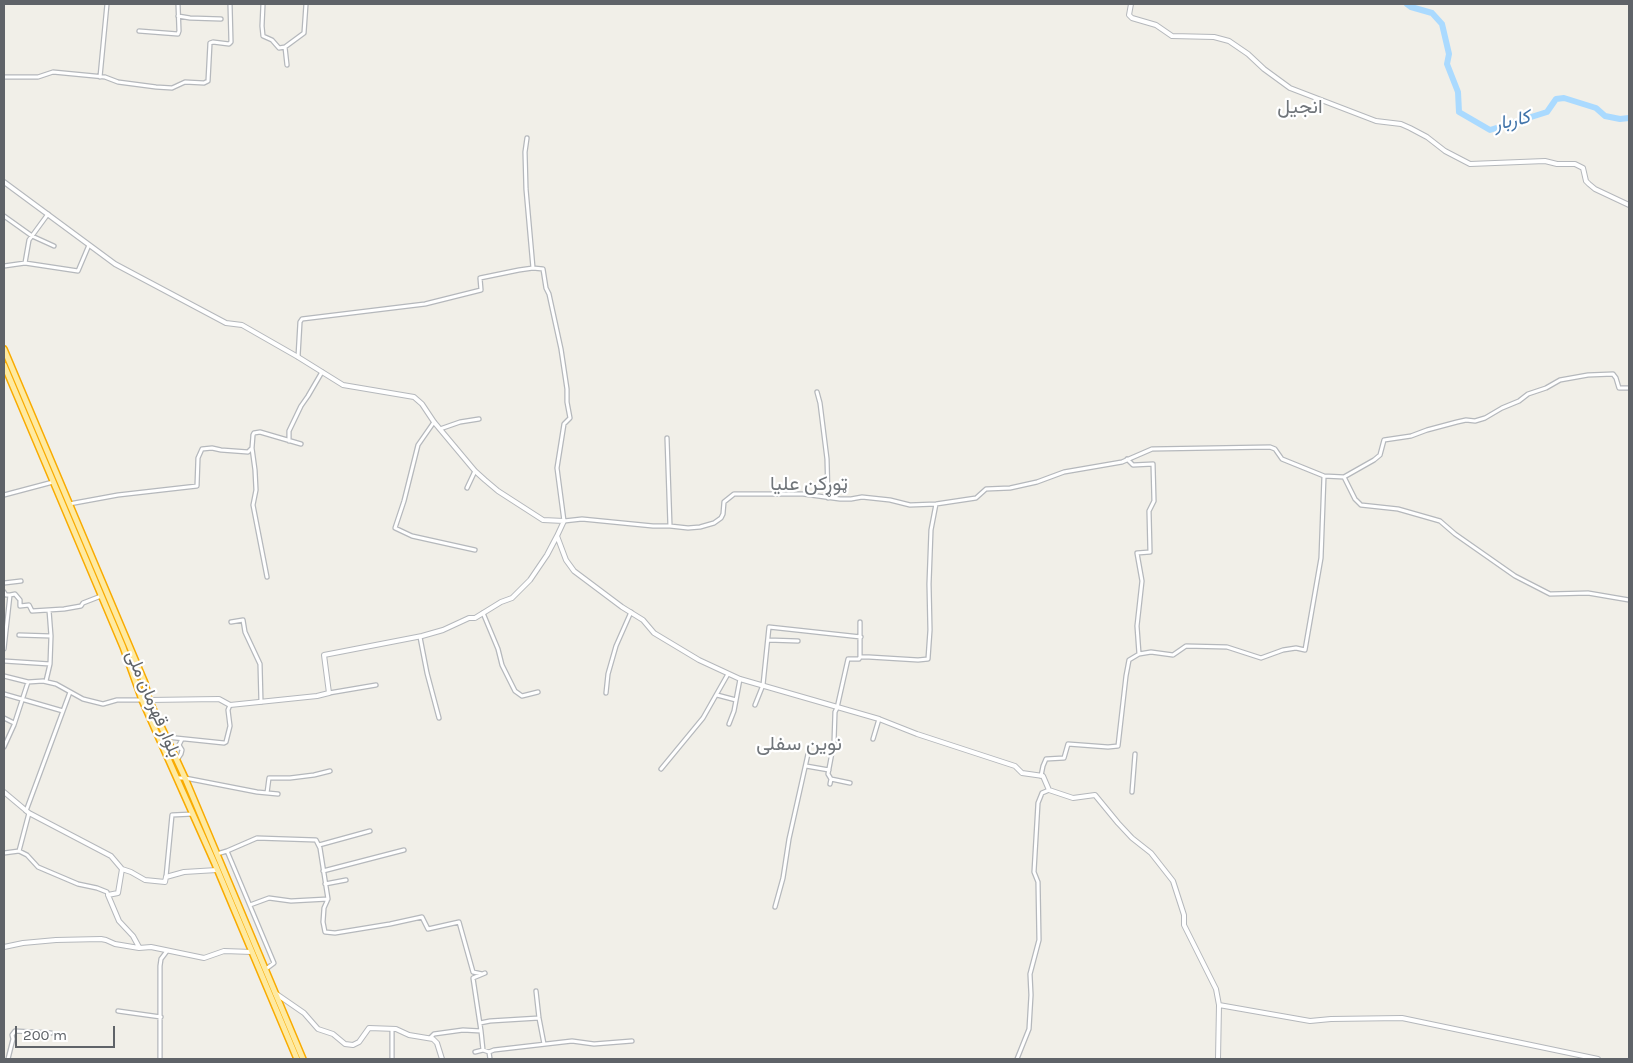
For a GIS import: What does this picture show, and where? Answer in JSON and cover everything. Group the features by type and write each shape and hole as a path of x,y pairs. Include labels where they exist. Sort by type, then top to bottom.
{"highway":[{"name":"بلوار قهرمان ملی","path":"4,349 6,364 53,482 123,647 142,700 193,814 297,1059"},
{"name":"بلوار قهرمان ملی","path":"6,364 145,683 150,700 304,1059"}],"street":[{"path":"100,77 107,4"},
{"path":"140,31 178,34 178,4"},
{"path":"4,77 38,77 53,72 172,88 185,82 204,83 208,81 210,43 229,44 231,42 230,4"},
{"path":"263,4 263,36 272,40 279,48 285,47 304,33 306,4"},
{"path":"1130,4 1130,15 1132,18 1156,25 1172,36 1214,37 1229,41 1290,88 1376,121 1402,124 1428,137 1445,151 1470,164 1545,161 1557,164 1575,164 1583,168 1589,184 1629,205"},
{"path":"178,16 221,19"},
{"path":"285,47 286,66"},
{"path":"527,138 526,189 533,268"},
{"path":"4,182 116,264 226,324 242,325 343,385 414,397 422,404 434,422 475,471 498,491 543,520 564,521 582,519 653,526 700,527 714,523 721,518 724,502 734,494 803,494 828,498 851,499 862,497 890,500 910,505 936,504 976,498 986,490 1010,488 1036,482 1064,472 1122,462 1152,448 1270,447 1282,459 1324,476 1344,477 1380,456 1384,440 1411,436 1466,420 1475,421 1486,418 1502,408 1519,401 1528,394 1546,388 1560,380 1588,375 1613,374 1619,388 1629,388"},
{"path":"25,264 29,240 48,214"},
{"path":"4,217 32,236 54,246"},
{"path":"4,266 25,264 78,271 89,245"},
{"path":"298,357 300,322 302,319 425,304 481,290 480,278 533,268 543,269 561,349 570,418 564,424 558,468 564,521 547,554 530,580 512,598 501,602 475,618 469,618 443,630 324,655 329,693"},
{"path":"289,441 290,431 301,406 322,372"},
{"path":"817,392 828,459 828,498"},
{"path":"440,429 460,422 479,419"},
{"path":"434,422 418,446 395,528 412,536 475,550"},
{"path":"267,577 253,506 256,490 256,470 252,448 253,435 260,432 301,444"},
{"path":"667,438 670,526"},
{"path":"68,504 118,495 197,486 198,458 202,449 212,448 248,452 252,448"},
{"path":"1128,459 1133,465 1153,464 1154,501 1149,511 1150,552 1137,553 1142,581 1137,626 1139,654"},
{"path":"467,488 475,471"},
{"path":"1048,790 1041,776 1046,759 1064,758 1068,744 1118,746 1129,660 1139,654 1151,652 1173,655 1186,646 1227,647 1261,658 1283,650 1296,648 1305,650 1321,558 1324,476"},
{"path":"1344,477 1355,499 1361,505 1398,509 1440,521 1455,534 1515,576 1550,594 1588,593 1629,600"},
{"path":"4,495 53,482"},
{"path":"830,784 831,779 828,774 834,742 835,712 848,658 928,659 930,636 929,584 932,530 936,504"},
{"path":"557,536 566,560 574,571 643,620 654,633 699,660 740,679 879,719 917,734 1015,766 1022,772 1041,776"},
{"path":"4,582 20,581"},
{"path":"4,592 6,595 15,594 20,600 20,606 29,605 32,611 64,610 81,606 83,603 101,596"},
{"path":"4,650 10,595"},
{"path":"46,681 50,664 51,636 49,610"},
{"path":"483,612 502,664 515,691 522,696 538,692"},
{"path":"606,693 608,674 616,646 630,612"},
{"path":"231,622 243,620 246,632 260,664 261,702"},
{"path":"860,622 860,657"},
{"path":"755,705 763,685 769,627 860,637"},
{"path":"19,635 51,636"},
{"path":"420,636 427,673 439,718"},
{"path":"768,640 798,641"},
{"path":"4,661 50,664"},
{"path":"661,769 703,718 728,674"},
{"path":"4,676 28,682 46,681 56,684 83,699 103,704 117,700 219,699 230,704 261,702 317,696 376,685"},
{"path":"730,724 740,679"},
{"path":"4,747 28,682"},
{"path":"19,852 28,812 70,692"},
{"path":"4,694 63,711"},
{"path":"717,695 736,700"},
{"path":"166,736 226,742 230,726 228,710 230,704"},
{"path":"4,718 14,723"},
{"path":"873,739 879,719"},
{"path":"177,760 182,750 179,744 182,738"},
{"path":"775,907 783,878 808,754"},
{"path":"1132,792 1135,754"},
{"path":"806,766 829,770"},
{"path":"266,793 269,778 306,776 330,771"},
{"path":"177,778 278,794"},
{"path":"831,779 850,783"},
{"path":"1017,1059 1029,1029 1030,974 1039,940 1038,882 1034,872 1038,803 1042,793 1048,790 1073,798 1095,795 1118,824 1132,838 1151,852 1173,880 1180,897 1184,925 1216,989 1219,1005 1218,1059"},
{"path":"4,792 28,812 112,856 122,869 146,880 165,882 172,815 193,814"},
{"path":"318,845 370,831"},
{"path":"217,854 257,838 316,840 328,900 324,908 323,922 325,932 335,933 390,924 422,916 428,929 459,922 473,972 484,974 473,978 483,1050"},
{"path":"323,871 404,850"},
{"path":"227,851 274,963 266,969"},
{"path":"4,853 19,852 27,855 38,868 78,884 107,892 119,921 133,936 139,948"},
{"path":"108,895 118,893 122,869"},
{"path":"166,877 184,872 217,870"},
{"path":"325,884 346,880"},
{"path":"250,905 270,898 291,901 328,900"},
{"path":"4,947 56,940 101,939 115,944 139,948 152,947 204,958 224,951 252,952"},
{"path":"160,1059 160,966 167,950"},
{"path":"268,991 275,993 304,1013 318,1029 333,1034 345,1044 353,1045 359,1042 369,1028 396,1029 409,1035 430,1038 437,1043 442,1059"},
{"path":"536,991 544,1044"},
{"path":"1219,1005 1310,1021 1402,1018 1598,1059"},
{"path":"118,1012 161,1017"},
{"path":"480,1023 539,1018"},
{"path":"392,1029 392,1059"},
{"path":"430,1038 434,1034 480,1030"},
{"path":"8,1059 13,1039 12,1035 15,1031 51,1033"},
{"path":"475,1052 483,1050 489,1052 490,1050 572,1041 594,1044 632,1041"},
{"path":"489,1052 490,1059"}],"waterway":[{"name":"کاربار","path":"1407,4 1432,13 1442,24 1449,54 1447,64 1458,92 1459,112 1490,130 1547,112 1556,99 1564,98 1596,108 1605,116 1620,119 1629,118"}],"district":[{"name":"انجيل","path":"1300,107"},
{"name":"ټوړکن علیا","path":"809,484"},
{"name":"نوین سفلى","path":"799,744"}]}
